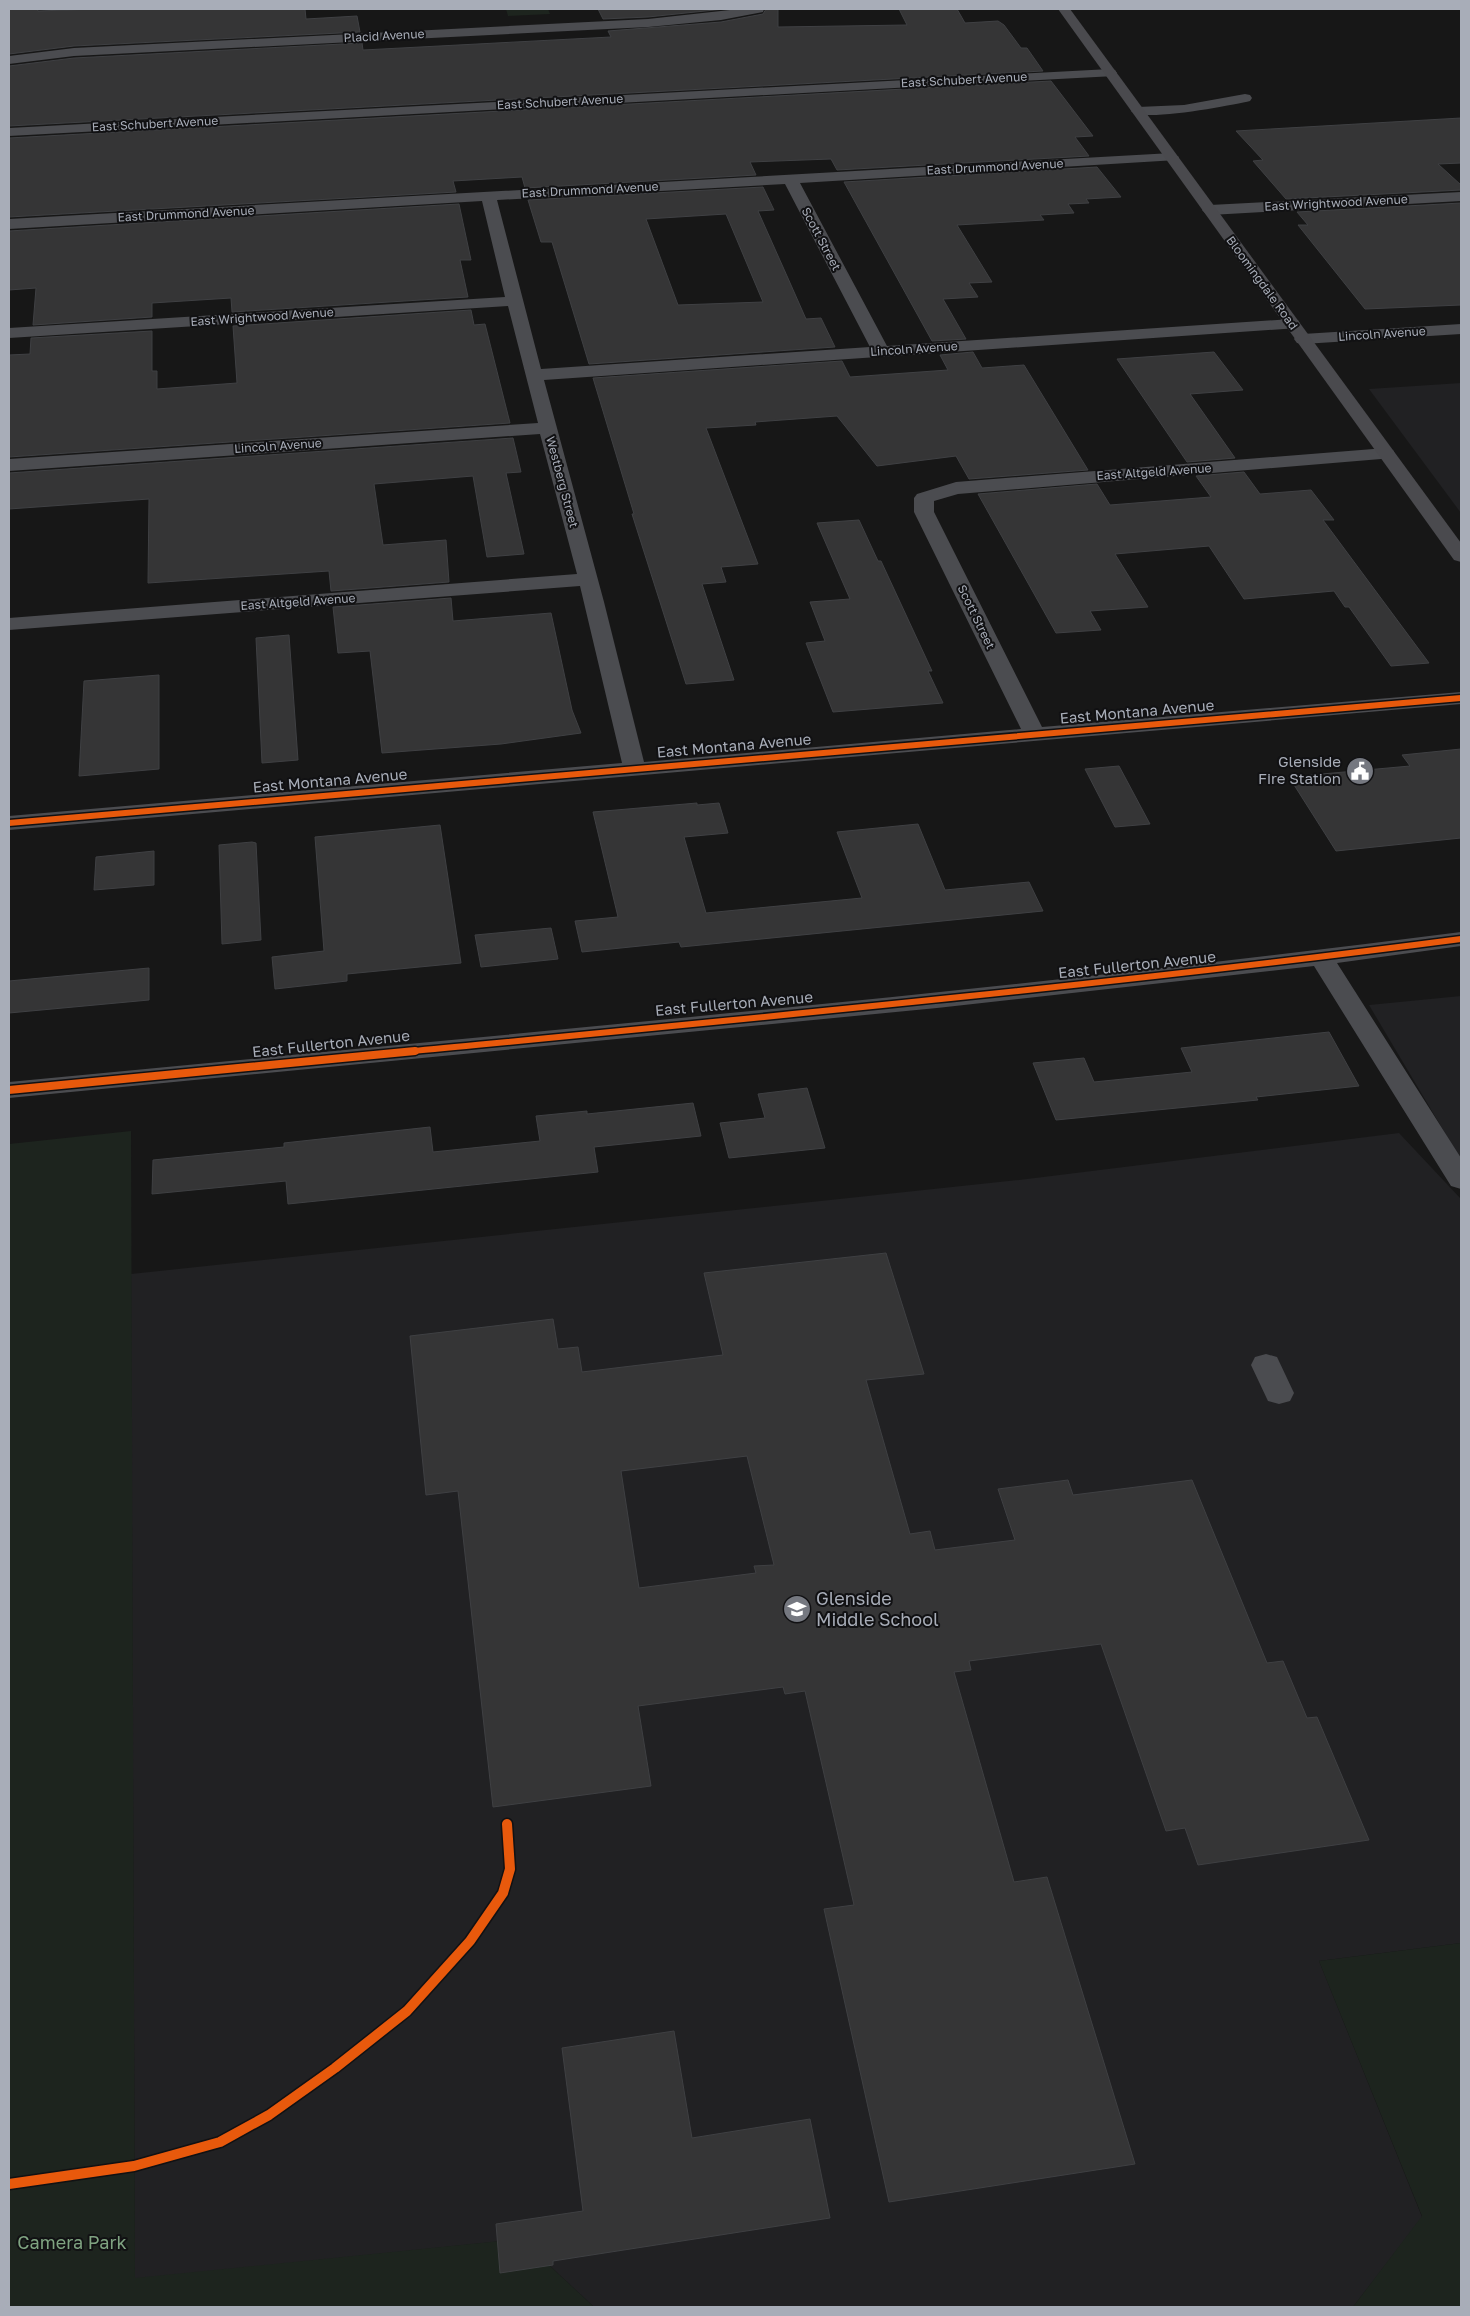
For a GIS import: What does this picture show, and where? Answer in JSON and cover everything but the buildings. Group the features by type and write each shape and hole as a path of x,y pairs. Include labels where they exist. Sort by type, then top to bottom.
{"main road":[{"name":"Bloomingdale Road","path":"1064,9 1461,556"}],"street":[{"name":"Placid Avenue","path":"9,60 74,52 668,22 721,16 758,9"},
{"name":"East Schubert Avenue","path":"9,132 1110,73"},
{"path":"1138,111 1184,109 1245,98"},
{"name":"East Drummond Avenue","path":"9,224 1172,157"},
{"name":"Scott Street","path":"790,179 881,352"},
{"name":"Westberg Street","path":"488,196 547,428 588,579 635,769"},
{"name":"East Wrightwood Avenue","path":"1210,210 1461,196"},
{"name":"East Wrightwood Avenue","path":"9,333 515,301"},
{"name":"Lincoln Avenue","path":"535,375 1292,324"},
{"name":"Lincoln Avenue","path":"1303,340 1461,329"},
{"name":"Lincoln Avenue","path":"9,465 547,428"},
{"name":"East Altgeld Avenue","path":"924,498 956,488 1386,454"},
{"name":"Scott Street","path":"924,498 924,512 1034,734"},
{"name":"East Altgeld Avenue","path":"9,624 588,579"},
{"name":"East Montana Avenue","path":"9,823 1461,698"},
{"name":"East Fullerton Avenue","path":"9,1090 937,1000 1322,958 1461,939"},
{"path":"1322,958 1461,1180"},
{"path":"1266,1365 1279,1394"}],"shaded area":[{"path":"1461,383 1461,513 1369,389"},
{"path":"1461,996 1461,1160 1369,1005"},
{"name":"Glenside Middle School","path":"1399,1133 1461,1199 1461,1943 1319,1961 1422,2217 1353,2307 594,2307 521,2239 135,2279 131,1274 1019,1180"}],"green space":[{"path":"506,9 548,9 550,14 508,16"},
{"name":"Camera Park","path":"131,1131 135,2278 521,2239 594,2307 9,2307 9,1144"},
{"path":"1461,1943 1461,2307 1353,2307 1422,2216 1319,1961"}],"cycle path":[{"path":"9,823 1461,698"},
{"path":"9,1090 937,1000 1247,967 1461,939"},
{"path":"9,2184 134,2166 220,2142 269,2115 335,2068 407,2011 470,1941 503,1893 510,1869 507,1824"}],"place":[{"name":"Glenside Fire Station","path":"1360,771"},
{"name":"Glenside Middle School","path":"797,1609"}]}
